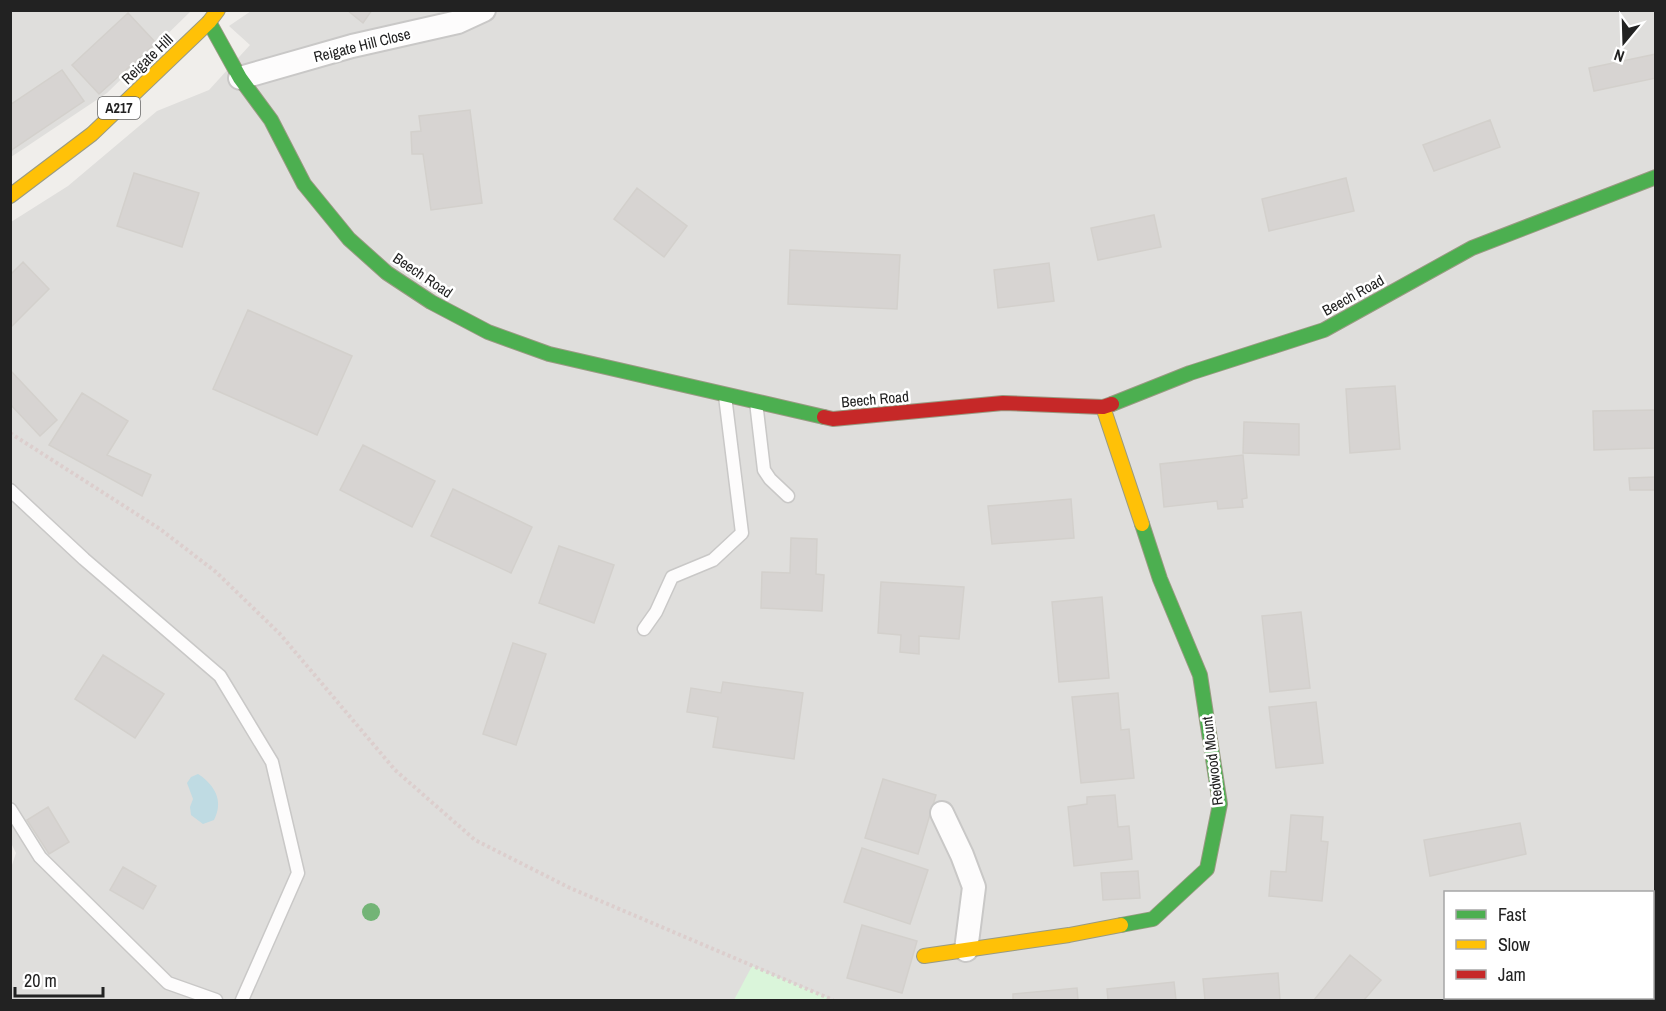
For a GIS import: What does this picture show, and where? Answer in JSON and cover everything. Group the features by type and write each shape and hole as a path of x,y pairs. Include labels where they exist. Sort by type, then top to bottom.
{"street":[{"name":"Reigate Hill","path":"10,196 92,134 209,22 218,10"},
{"name":"Reigate Hill Close","path":"240,78 352,46 458,22 484,10"},
{"name":"Beech Road","path":"209,22 240,78 271,120 304,184 348,239 387,273 431,302 488,332 549,354 833,419 1004,403 1103,407 1190,373 1324,330 1472,248 1656,177"},
{"name":"Redwood Mount","path":"924,956 1069,935 1153,919 1207,869 1220,804 1200,675 1160,579 1103,407"},
{"path":"942,813 974,887 966,950"}],"lane":[{"path":"644,629 656,612 672,577 713,560 742,534 725,395"},
{"path":"756,402 764,470 788,496"},
{"path":"10,490 84,559 220,676 272,762 298,873 242,1000"},
{"path":"10,809 40,857 168,983 216,1000"}],"path":[{"path":"10,433 159,529 216,572 280,634 395,770 475,840 570,888 832,1000"}],"shaded area":[{"path":"11,11 191,11 107,93 11,157"},
{"path":"251,11 1655,11 1655,1000 11,1000 10,871 16,853 10,841 11,222 68,186 157,111 209,90 250,45 229,26"}],"green space":[{"path":"752,966 833,1000 734,1000"}],"water":[{"path":"198,774 213,788 218,800 214,820 203,824 191,815 190,807 193,799 187,783 191,777"}],"building":[{"path":"347,10 372,10 363,23"},
{"path":"128,13 156,43 99,94 72,65"},
{"path":"1656,54 1656,78 1594,91 1589,68"},
{"path":"62,70 84,101 10,151 10,105"},
{"path":"470,110 482,203 431,210 423,154 412,154 411,132 421,131 419,116"},
{"path":"1490,120 1500,147 1434,171 1423,145"},
{"path":"134,173 199,193 182,247 117,226"},
{"path":"1346,178 1354,211 1269,231 1262,199"},
{"path":"637,188 687,226 664,257 614,219"},
{"path":"1154,215 1161,247 1098,260 1091,228"},
{"path":"790,250 900,255 897,309 788,304"},
{"path":"23,262 49,289 10,328 10,275"},
{"path":"1049,263 1054,301 998,308 994,270"},
{"path":"248,310 352,356 317,435 213,389"},
{"path":"10,370 57,420 40,436 10,404"},
{"path":"1395,386 1400,449 1350,453 1346,389"},
{"path":"82,393 128,421 107,455 151,475 142,496 49,445"},
{"path":"1656,410 1656,448 1594,450 1593,411"},
{"path":"1244,422 1299,424 1299,455 1243,453"},
{"path":"363,445 435,481 412,527 340,490"},
{"path":"1243,455 1247,498 1242,499 1243,507 1218,509 1217,501 1164,507 1160,464"},
{"path":"1656,477 1656,490 1630,490 1629,478"},
{"path":"453,489 532,527 511,573 431,536"},
{"path":"1071,499 1074,538 992,544 988,506"},
{"path":"791,538 817,539 816,574 824,575 822,611 761,608 762,572 790,573"},
{"path":"559,546 614,565 594,623 539,603"},
{"path":"881,582 964,587 959,639 919,636 919,654 900,652 901,635 878,633"},
{"path":"1102,597 1109,678 1059,682 1052,602"},
{"path":"1301,612 1310,688 1270,692 1262,616"},
{"path":"513,643 546,654 516,745 483,734"},
{"path":"103,655 164,694 135,738 75,699"},
{"path":"723,682 803,693 794,759 713,747 718,717 687,712 691,688 721,693"},
{"path":"1118,693 1121,730 1129,729 1134,778 1081,783 1072,697"},
{"path":"1316,702 1323,763 1276,768 1269,707"},
{"path":"883,779 936,795 918,854 865,838"},
{"path":"1115,795 1118,827 1129,826 1132,859 1074,866 1068,807 1087,804 1087,797"},
{"path":"48,807 69,842 49,854 27,820"},
{"path":"1291,815 1323,817 1321,841 1328,842 1322,901 1269,896 1271,871 1286,872"},
{"path":"1520,823 1526,854 1430,876 1424,840"},
{"path":"862,848 928,870 910,924 844,902"},
{"path":"123,867 156,886 143,909 110,890"},
{"path":"1138,871 1140,898 1103,900 1101,873"},
{"path":"862,925 917,941 902,993 847,978"},
{"path":"1350,955 1381,980 1364,1000 1314,1000"},
{"path":"1278,973 1280,1000 1205,1000 1203,979"},
{"path":"1174,982 1176,1000 1108,1000 1107,989"},
{"path":"1077,988 1078,1000 1013,1000 1013,994"}],"traffic: fast":[{"path":"209,22 240,78 271,120 304,184 349,239 387,273 431,302 488,332 549,354 824,417"},
{"path":"1112,404 1190,373 1324,330 1472,248 1656,177"},
{"path":"1121,925 1153,919 1207,869 1220,804 1200,675 1160,579 1142,524"}],"traffic: slow":[{"path":"10,196 92,134 209,22 218,10"},
{"path":"1103,407 1142,524"},
{"path":"924,956 1121,925"}],"traffic: jam":[{"path":"824,417 833,419 1003,403 1103,407 1112,404"}]}
